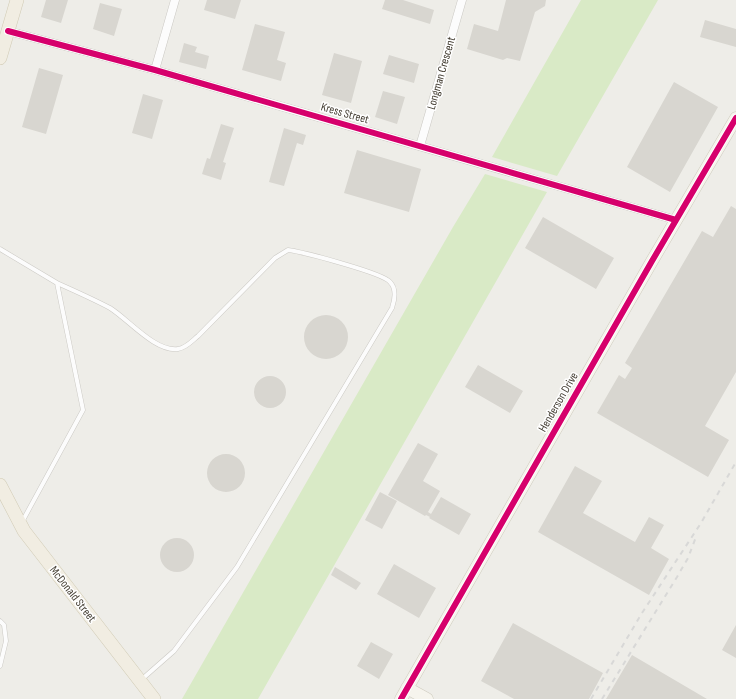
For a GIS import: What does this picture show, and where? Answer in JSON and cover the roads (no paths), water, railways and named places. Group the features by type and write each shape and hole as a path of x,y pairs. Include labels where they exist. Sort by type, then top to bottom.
{"main road":[{"path":"0,58 17,0"},
{"name":"McDonald Street","path":"0,485 21,524 154,699"}],"street":[{"path":"155,70 175,0"},
{"name":"Longman Crescent","path":"420,146 462,0"},
{"name":"Kress Street","path":"8,31 155,70 676,220"},
{"name":"Henderson Drive","path":"401,699 736,118"},
{"path":"407,688 427,699"}],"lane":[{"path":"0,249 57,283 111,309 152,341 167,348 177,350 184,347 198,336 275,258 288,250 378,275 391,283 394,291 395,298 392,308 237,568 174,651 140,681"},
{"path":"21,524 83,410 57,283"},
{"path":"0,621 4,625 6,641 0,666"}],"railway":[{"path":"591,699 642,613 701,523 736,462"},
{"path":"602,699 677,577 688,558 696,537"}]}
